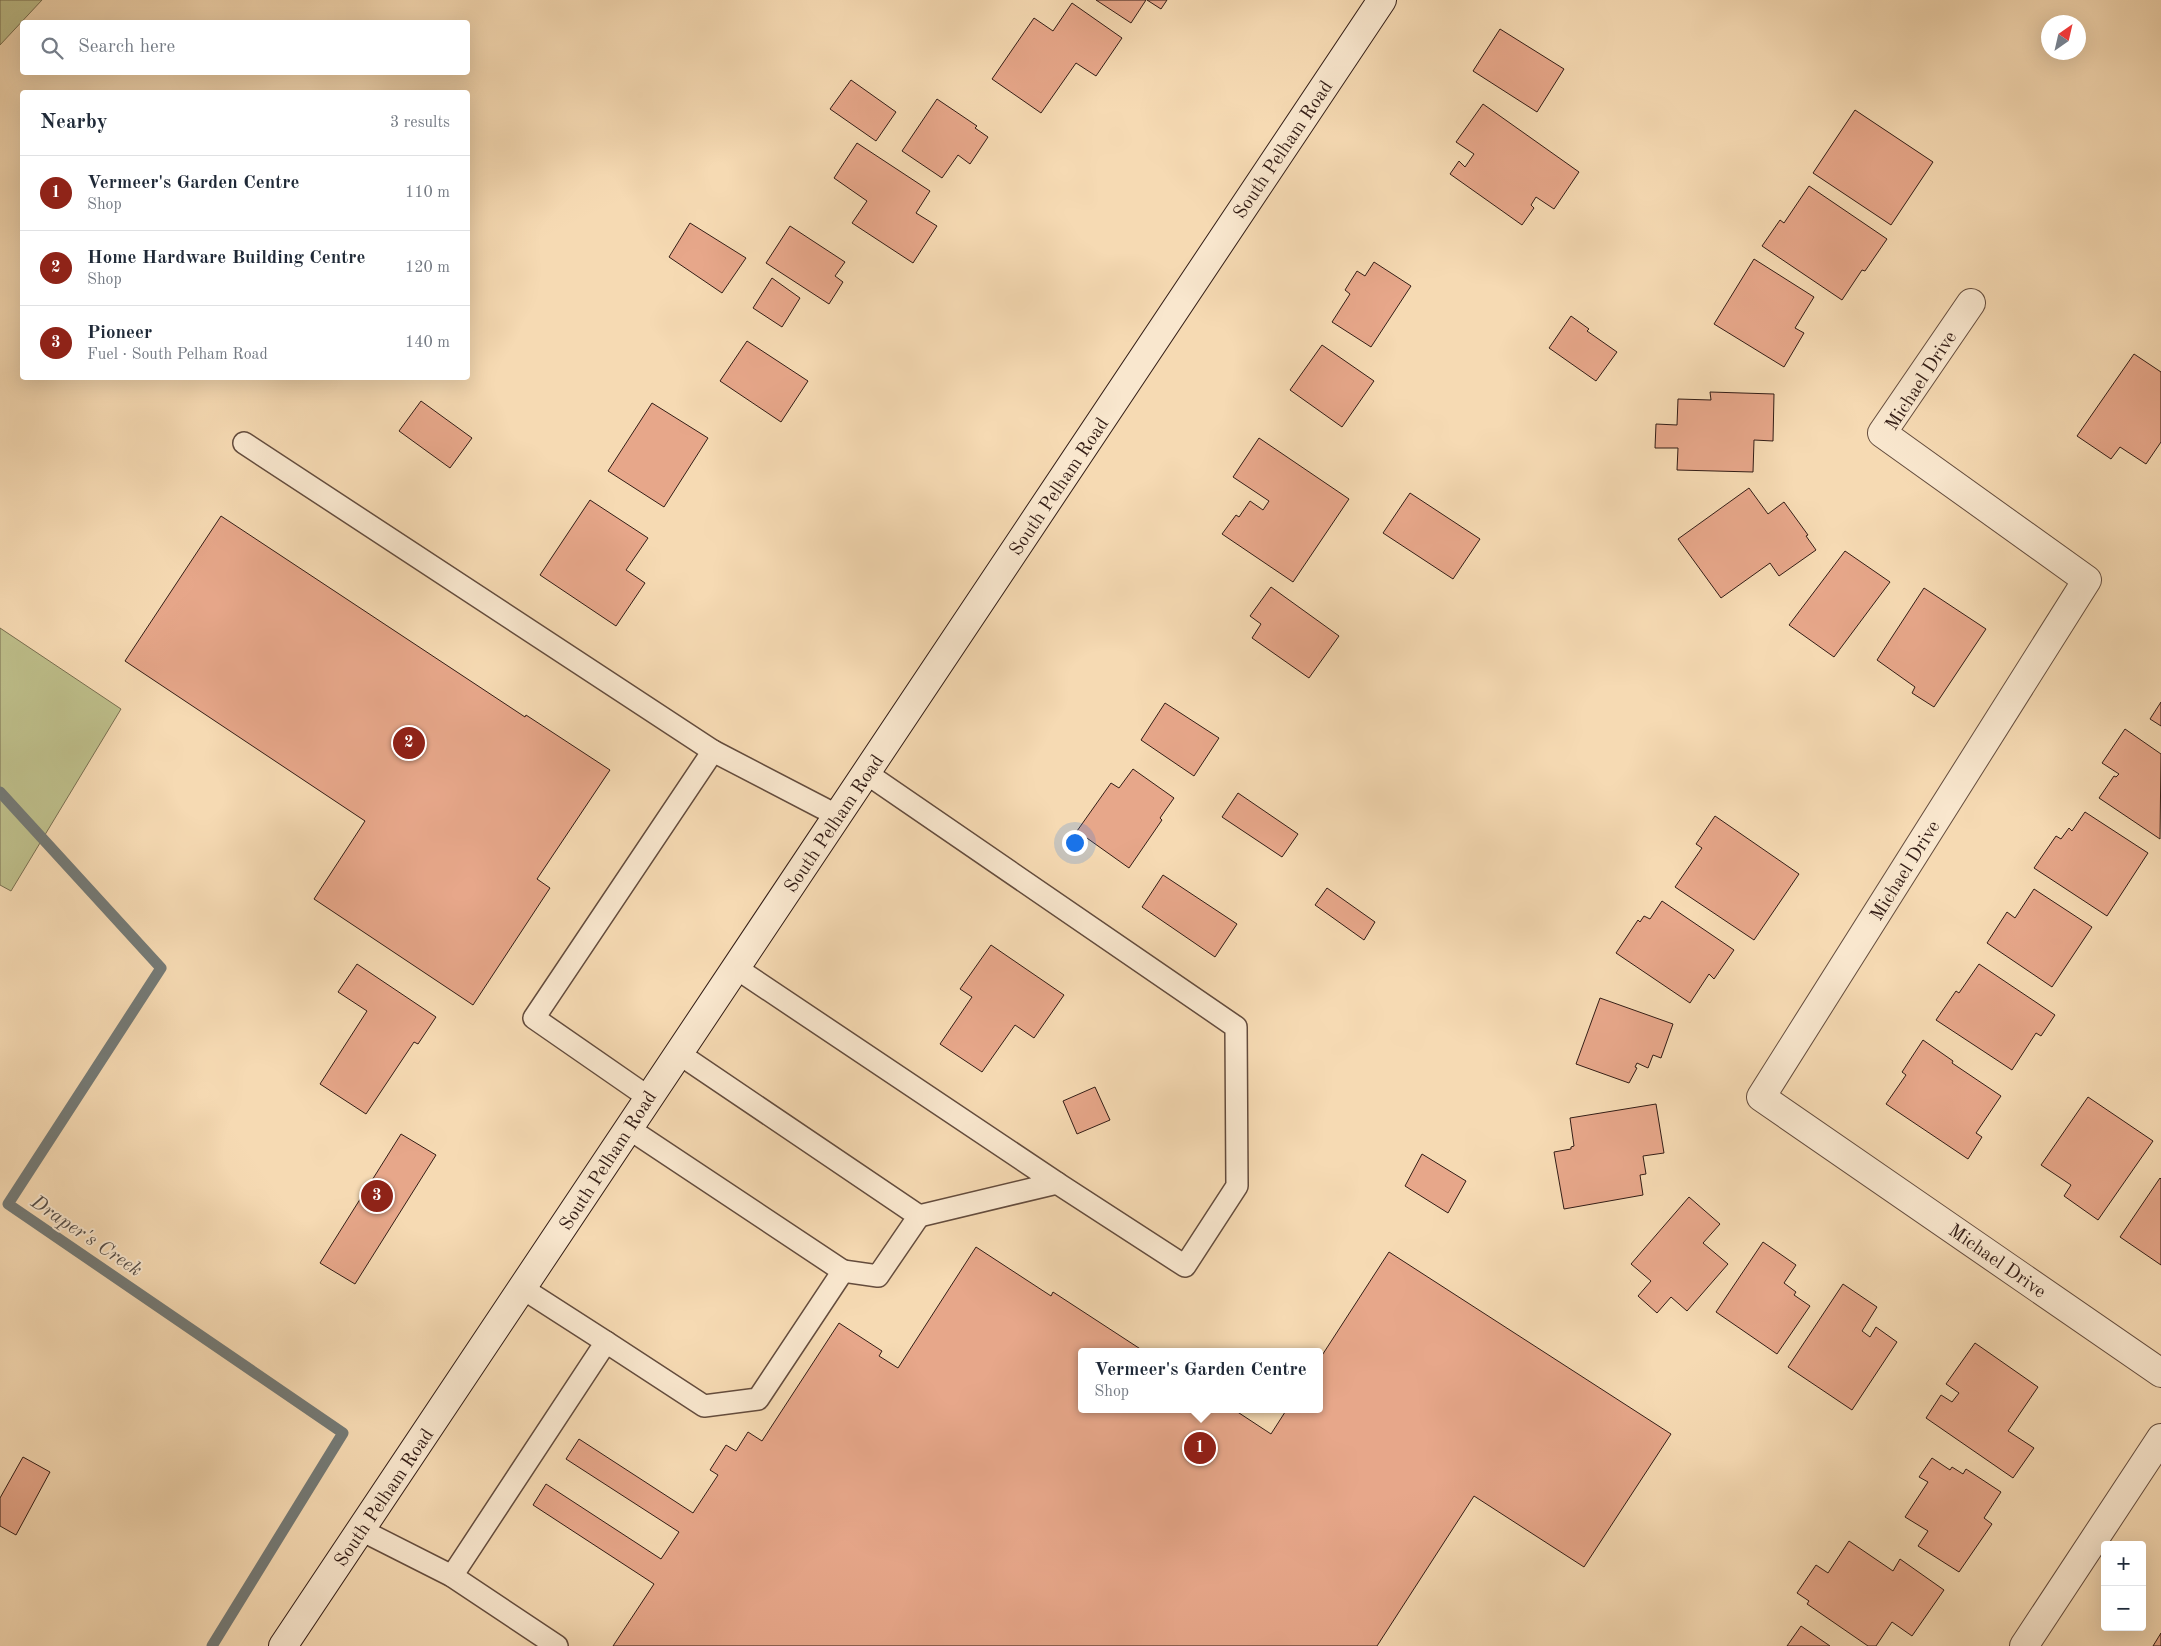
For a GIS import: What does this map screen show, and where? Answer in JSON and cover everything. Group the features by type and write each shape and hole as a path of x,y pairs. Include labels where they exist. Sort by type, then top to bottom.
{"main road":[{"name":"South Pelham Road","path":"284,1646 1382,0"},
{"name":"Michael Drive","path":"1971,303 1882,433 2087,580 1761,1098 2161,1373"},
{"path":"2024,1646 2161,1438"}],"lane":[{"path":"244,443 713,751 838,816"},
{"path":"648,1098 534,1018 713,751"},
{"path":"736,968 1057,1183 1185,1266 1237,1186 1236,1027 866,774"},
{"path":"678,1053 919,1216"},
{"path":"628,1128 843,1271 878,1276 919,1216 1057,1183"},
{"path":"522,1288 704,1406 758,1399 843,1271"},
{"path":"452,1576 606,1342"},
{"path":"361,1530 452,1576 557,1646"}],"green space":[{"path":"0,0 42,0 23,20 20,20 20,24 0,45"},
{"path":"0,628 121,709 11,891 0,885"}],"building":[{"path":"1096,0 1146,0 1131,23"},
{"path":"1147,0 1167,0 1161,9"},
{"path":"1072,3 1122,38 1096,76 1076,63 1041,113 992,79 1034,18 1053,31"},
{"path":"1500,29 1564,69 1537,112 1473,71"},
{"path":"851,80 896,112 876,141 830,109"},
{"path":"937,99 977,126 975,128 988,137 970,164 958,155 942,178 902,151"},
{"path":"1483,104 1579,172 1554,209 1536,197 1531,205 1534,208 1522,225 1450,174 1459,161 1465,167 1474,154 1456,142"},
{"path":"1855,110 1933,162 1891,225 1813,173"},
{"path":"857,143 930,191 916,213 937,226 913,263 852,223 867,201 834,178"},
{"path":"1809,186 1887,239 1865,271 1862,270 1842,300 1762,246 1780,220 1784,223"},
{"path":"690,223 746,258 722,293 669,257"},
{"path":"790,226 845,262 835,276 843,282 829,304 766,263"},
{"path":"1754,259 1814,297 1795,328 1804,333 1784,367 1714,324"},
{"path":"1374,262 1411,286 1371,347 1332,322 1350,294 1345,290 1357,271 1365,276"},
{"path":"772,278 800,298 782,327 753,308"},
{"path":"1571,316 1589,329 1587,331 1617,352 1596,381 1549,348"},
{"path":"747,341 808,381 781,422 720,381"},
{"path":"1322,345 1374,381 1342,427 1290,390"},
{"path":"2134,354 2161,372 2161,442 2146,464 2120,447 2111,459 2077,436"},
{"path":"1710,392 1774,394 1773,441 1754,440 1753,472 1677,470 1678,448 1655,448 1656,424 1677,425 1678,399 1711,400"},
{"path":"421,401 472,438 450,468 399,431"},
{"path":"652,403 708,438 664,507 608,471"},
{"path":"1259,438 1349,499 1293,582 1222,534 1236,515 1239,517 1250,501 1263,510 1269,501 1233,477"},
{"path":"1749,488 1768,514 1784,502 1808,535 1806,536 1816,550 1779,576 1770,563 1721,598 1678,539"},
{"path":"1410,493 1480,539 1453,579 1383,533"},
{"path":"590,500 648,538 626,570 645,583 616,626 540,575"},
{"path":"221,516 525,717 526,715 610,770 537,879 550,888 473,1005 314,899 365,821 125,661"},
{"path":"1845,551 1890,582 1834,657 1789,625"},
{"path":"1271,587 1339,636 1309,678 1252,638 1261,624 1250,616"},
{"path":"1924,588 1986,629 1934,707 1912,693 1915,687 1877,660"},
{"path":"2161,702 2161,726 2150,719"},
{"path":"1165,703 1219,738 1194,776 1141,740"},
{"path":"2125,729 2161,754 2160,839 2099,798 2114,776 2116,777 2119,774 2102,763"},
{"path":"1133,769 1174,798 1160,818 1162,820 1129,868 1077,831 1111,783 1119,788"},
{"path":"1238,793 1298,834 1282,857 1222,817"},
{"path":"2085,812 2148,853 2107,916 2034,868 2056,836 2061,839 2069,828 2072,831"},
{"path":"1715,816 1799,874 1754,940 1675,887 1702,848 1696,844"},
{"path":"1163,875 1237,924 1215,957 1142,907"},
{"path":"1327,888 1375,922 1364,940 1315,905"},
{"path":"2034,889 2092,927 2052,987 1987,943 2007,912 2015,918"},
{"path":"1662,901 1734,950 1714,979 1709,974 1690,1003 1616,953 1638,920 1640,922 1644,916 1650,919"},
{"path":"991,945 1064,995 1034,1038 1015,1025 982,1072 940,1044 972,997 960,989"},
{"path":"357,964 436,1017 418,1044 414,1042 366,1114 320,1084 367,1011 338,992"},
{"path":"1979,964 2055,1015 2041,1036 2036,1033 2012,1070 1936,1020 1956,991 1959,993"},
{"path":"1600,998 1673,1024 1661,1058 1653,1055 1648,1068 1637,1063 1635,1067 1637,1068 1629,1083 1576,1064"},
{"path":"1923,1040 1953,1061 1952,1063 2001,1096 1976,1133 1982,1137 1968,1159 1886,1104 1906,1075 1902,1072"},
{"path":"1095,1087 1110,1120 1077,1134 1063,1101"},
{"path":"2088,1097 2153,1141 2098,1220 2064,1196 2071,1185 2041,1165"},
{"path":"1656,1104 1664,1153 1643,1156 1646,1174 1640,1175 1643,1195 1564,1209 1554,1152 1571,1149 1574,1146 1570,1118"},
{"path":"401,1134 436,1155 355,1284 320,1263"},
{"path":"1422,1154 1466,1181 1448,1213 1405,1186"},
{"path":"2161,1179 2161,1265 2120,1237"},
{"path":"1689,1197 1720,1224 1703,1243 1728,1264 1687,1311 1671,1297 1657,1313 1638,1296 1651,1281 1631,1264"},
{"path":"1763,1242 1796,1265 1784,1283 1796,1292 1794,1295 1810,1306 1777,1354 1716,1312"},
{"path":"976,1247 1051,1296 1053,1292 1139,1348 1078,1348 1078,1413 1239,1413 1271,1434 1284,1413 1323,1413 1323,1354 1389,1252 1671,1434 1584,1567 1474,1496 1377,1646 613,1646 654,1584 533,1505 546,1484 661,1559 679,1532 566,1459 579,1439 693,1513 718,1475 710,1470 726,1445 736,1451 748,1432 762,1441 839,1323 882,1351 879,1356 898,1368"},
{"path":"1843,1284 1877,1307 1862,1331 1870,1337 1876,1327 1897,1342 1852,1410 1788,1367"},
{"path":"1975,1343 2038,1387 2008,1431 2034,1448 2013,1478 1926,1418 1941,1395 1952,1402 1959,1393 1946,1384"},
{"path":"23,1457 50,1472 16,1535 0,1526 0,1498"},
{"path":"1932,1458 1950,1470 1952,1467 1963,1474 1966,1469 2001,1492 1984,1518 1992,1524 1959,1572 1918,1546 1928,1531 1905,1517 1928,1482 1919,1477"},
{"path":"1849,1541 1893,1571 1900,1559 1944,1590 1912,1636 1892,1622 1876,1646 1868,1646 1807,1604 1809,1601 1797,1593 1816,1565 1828,1573"},
{"path":"1801,1626 1830,1646 1787,1646"},
{"path":"2161,1633 2161,1646 2153,1646"}],"waterway":[{"name":"Draper's Creek","path":"0,792 161,968 8,1204 343,1433 212,1646"}],"place":[{"name":"Home Hardware Building Centre","path":"409,743"},
{"name":"Pioneer","path":"377,1196"},
{"name":"Vermeer's Garden Centre","path":"1200,1448"}]}
